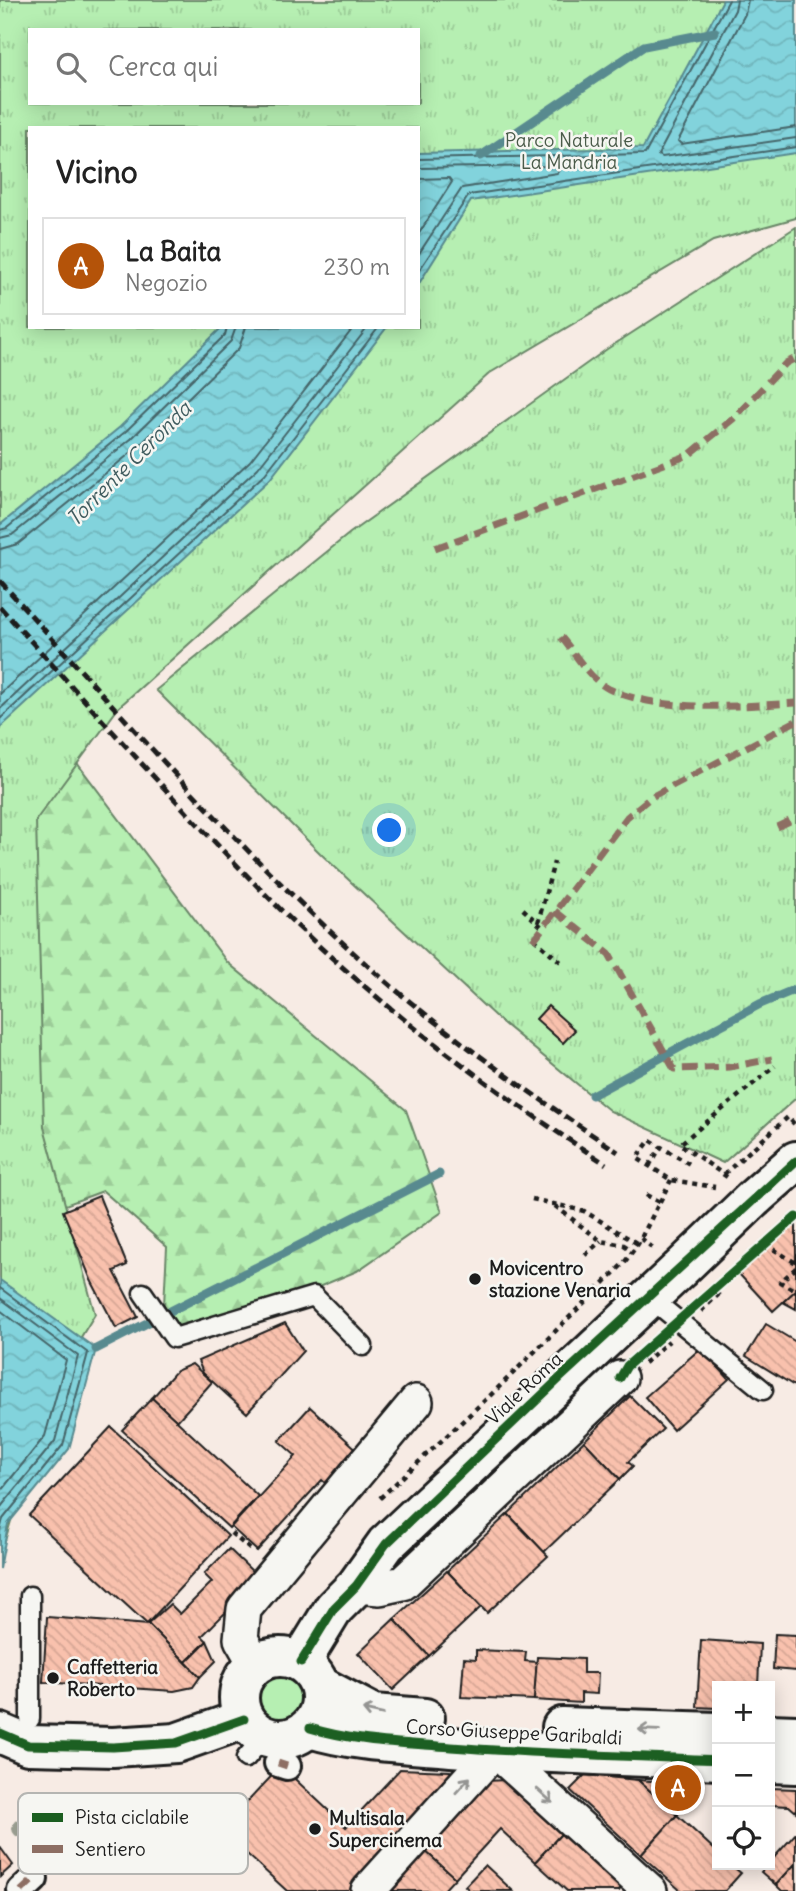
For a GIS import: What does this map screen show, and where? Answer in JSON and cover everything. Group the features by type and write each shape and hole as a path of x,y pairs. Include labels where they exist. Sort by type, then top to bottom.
{"street":[{"name":"Viale Roma","path":"270,1711 334,1608 356,1586 386,1544 649,1297 670,1261 792,1171"},
{"path":"356,1586 380,1588 403,1583 620,1378"},
{"path":"10,1726 170,1719 270,1711 242,1639 244,1609 416,1402"},
{"name":"Viale Roma","path":"270,1711 323,1589 345,1569 386,1544"},
{"name":"Corso Giuseppe Garibaldi","path":"270,1711 288,1740 310,1728 343,1738 495,1750 712,1760"},
{"name":"Corso Giuseppe Garibaldi","path":"270,1711 373,1714 498,1724 712,1732"},
{"path":"775,1734 796,1735"},
{"path":"368,1891 495,1750 650,1891"},
{"path":"775,1763 796,1764"}],"lane":[{"path":"148,1300 174,1338 313,1296 363,1346"},
{"path":"649,1297 762,1390"},
{"path":"10,1726 30,1596"}],"path":[{"path":"538,923 554,862"},
{"path":"523,909 543,928"},
{"path":"534,939 561,962"},
{"path":"655,1143 650,1140 637,1158 671,1180 715,1188 727,1178 724,1174 680,1144 778,1064"},
{"path":"790,1120 796,1115"},
{"path":"724,1174 788,1117 796,1126"},
{"path":"649,1166 661,1147 693,1166"},
{"path":"374,1503 496,1390 633,1251 671,1180"},
{"path":"646,1195 660,1202"},
{"path":"531,1199 584,1211 638,1244"},
{"path":"552,1204 601,1241 624,1245 633,1251"},
{"path":"703,1309 718,1295 718,1286 796,1217"},
{"path":"641,1238 670,1261"},
{"path":"585,1255 601,1241"},
{"path":"765,1244 796,1265 780,1282 796,1291"}],"green space":[{"name":"Parco Naturale La Mandria","path":"0,0 796,0 796,218 713,241 490,373 119,707 36,820 44,1127 95,1314 53,1383 0,1557"},
{"path":"796,227 796,1098 723,1163 610,1111 498,1019 321,854 156,690 350,533 607,349"},
{"path":"68,751 227,962 406,1110 442,1212 357,1271 229,1324 177,1330 164,1305 167,1247 103,1191 57,1208 0,1266 0,774"},
{"path":"279,1674 296,1681 303,1698 296,1715 279,1722 262,1715 255,1698 262,1681"}],"water":[{"path":"723,0 796,0 796,153 471,201 420,282 420,153 643,148"},
{"path":"220,329 385,329 270,479 0,728 0,525 120,427"},
{"path":"0,1280 96,1349 69,1449 8,1524 0,1569"}],"building":[{"path":"548,1006 575,1030 563,1043 536,1019"},
{"path":"99,1196 127,1265 114,1271 138,1317 116,1328 91,1280 63,1211"},
{"path":"796,1221 796,1290 773,1311 739,1274"},
{"path":"796,1290 796,1309 783,1302"},
{"path":"285,1323 303,1351 247,1413 203,1373 198,1361"},
{"path":"766,1324 796,1342 796,1387 746,1356"},
{"path":"701,1348 729,1379 673,1430 645,1397"},
{"path":"192,1364 212,1382 177,1421 152,1398 176,1371"},
{"path":"630,1396 663,1429 628,1462 633,1466 620,1479 584,1441"},
{"path":"152,1398 258,1496 229,1528 122,1430"},
{"path":"310,1407 361,1453 329,1487 322,1480 257,1551 231,1527 296,1456 279,1441"},
{"path":"111,1427 228,1536 147,1624 29,1515"},
{"path":"584,1441 620,1479 544,1552 508,1514"},
{"path":"508,1514 548,1556 487,1613 447,1571"},
{"path":"229,1549 255,1574 242,1596 202,1636 207,1641 186,1662 148,1624 170,1604 180,1614 212,1582 204,1574"},
{"path":"447,1571 481,1607 429,1656 394,1619"},
{"path":"47,1617 149,1625 200,1677 193,1687 174,1691 43,1682"},
{"path":"394,1619 429,1656 393,1690 358,1653"},
{"path":"775,1634 796,1635 796,1671 773,1669"},
{"path":"701,1640 760,1644 758,1681 712,1681 712,1708 697,1707"},
{"path":"207,1641 216,1661 200,1677 186,1662"},
{"path":"476,1650 526,1652 525,1661 537,1662 534,1700 461,1697 464,1658 476,1659"},
{"path":"537,1657 583,1659 583,1673 598,1673 597,1694 581,1693 581,1703 534,1700"},
{"name":"Multisala Supercinema","path":"281,1766 346,1827 400,1769 450,1771 455,1776 349,1891 287,1891 248,1855 248,1801"},
{"path":"585,1775 638,1780 677,1815 641,1855 570,1790"},
{"path":"504,1780 562,1833 535,1862 500,1829 455,1878 424,1850 488,1781"},
{"path":"638,1780 703,1785 677,1815"},
{"path":"775,1788 796,1789 796,1812 789,1806 775,1805"},
{"path":"677,1815 712,1847 712,1870 737,1870 741,1873 725,1891 681,1891 641,1855"},
{"path":"562,1833 621,1888 619,1891 567,1891 535,1862"},
{"path":"796,1833 796,1863 776,1885 761,1872 775,1870 775,1856"},
{"path":"0,1847 13,1865 0,1877"},
{"path":"424,1850 455,1878 443,1891 386,1891"},
{"path":"796,1863 796,1891 782,1891 776,1885"},
{"path":"485,1865 513,1891 470,1891 465,1886"}],"waterway":[{"name":"Torrente Ceronda","path":"481,156 644,46 715,32"},
{"path":"592,1095 760,1004 796,989"},
{"path":"96,1349 439,1174"}],"railway":[{"path":"0,581 182,782 325,926 375,972 463,1043 618,1152"},
{"path":"0,607 206,833 315,942 435,1044 519,1106 606,1164"}],"marked path":[{"path":"435,548 689,455 733,419 786,363 796,358"},
{"path":"561,637 595,679 609,689 629,697 652,702 701,706 796,703"},
{"path":"533,941 627,817 651,797 796,721"},
{"path":"777,827 796,818"},
{"path":"555,911 609,954 674,1069 730,1067 772,1059"},
{"path":"278,1763 287,1766"},
{"path":"21,1891 34,1879"}],"cycle path":[{"path":"301,1662 334,1608 356,1586 386,1544 561,1377 796,1161"},
{"path":"620,1378 627,1366 796,1217"},
{"path":"0,1733 28,1745 113,1747 176,1743 244,1719"},
{"path":"310,1728 397,1743 712,1760"}],"place":[{"name":"Movicentro stazione Venaria","path":"475,1279"},
{"name":"Caffetteria Roberto","path":"53,1678"},
{"name":"La Baita","path":"678,1788"},
{"name":"Multisala Supercinema","path":"315,1829"}]}
